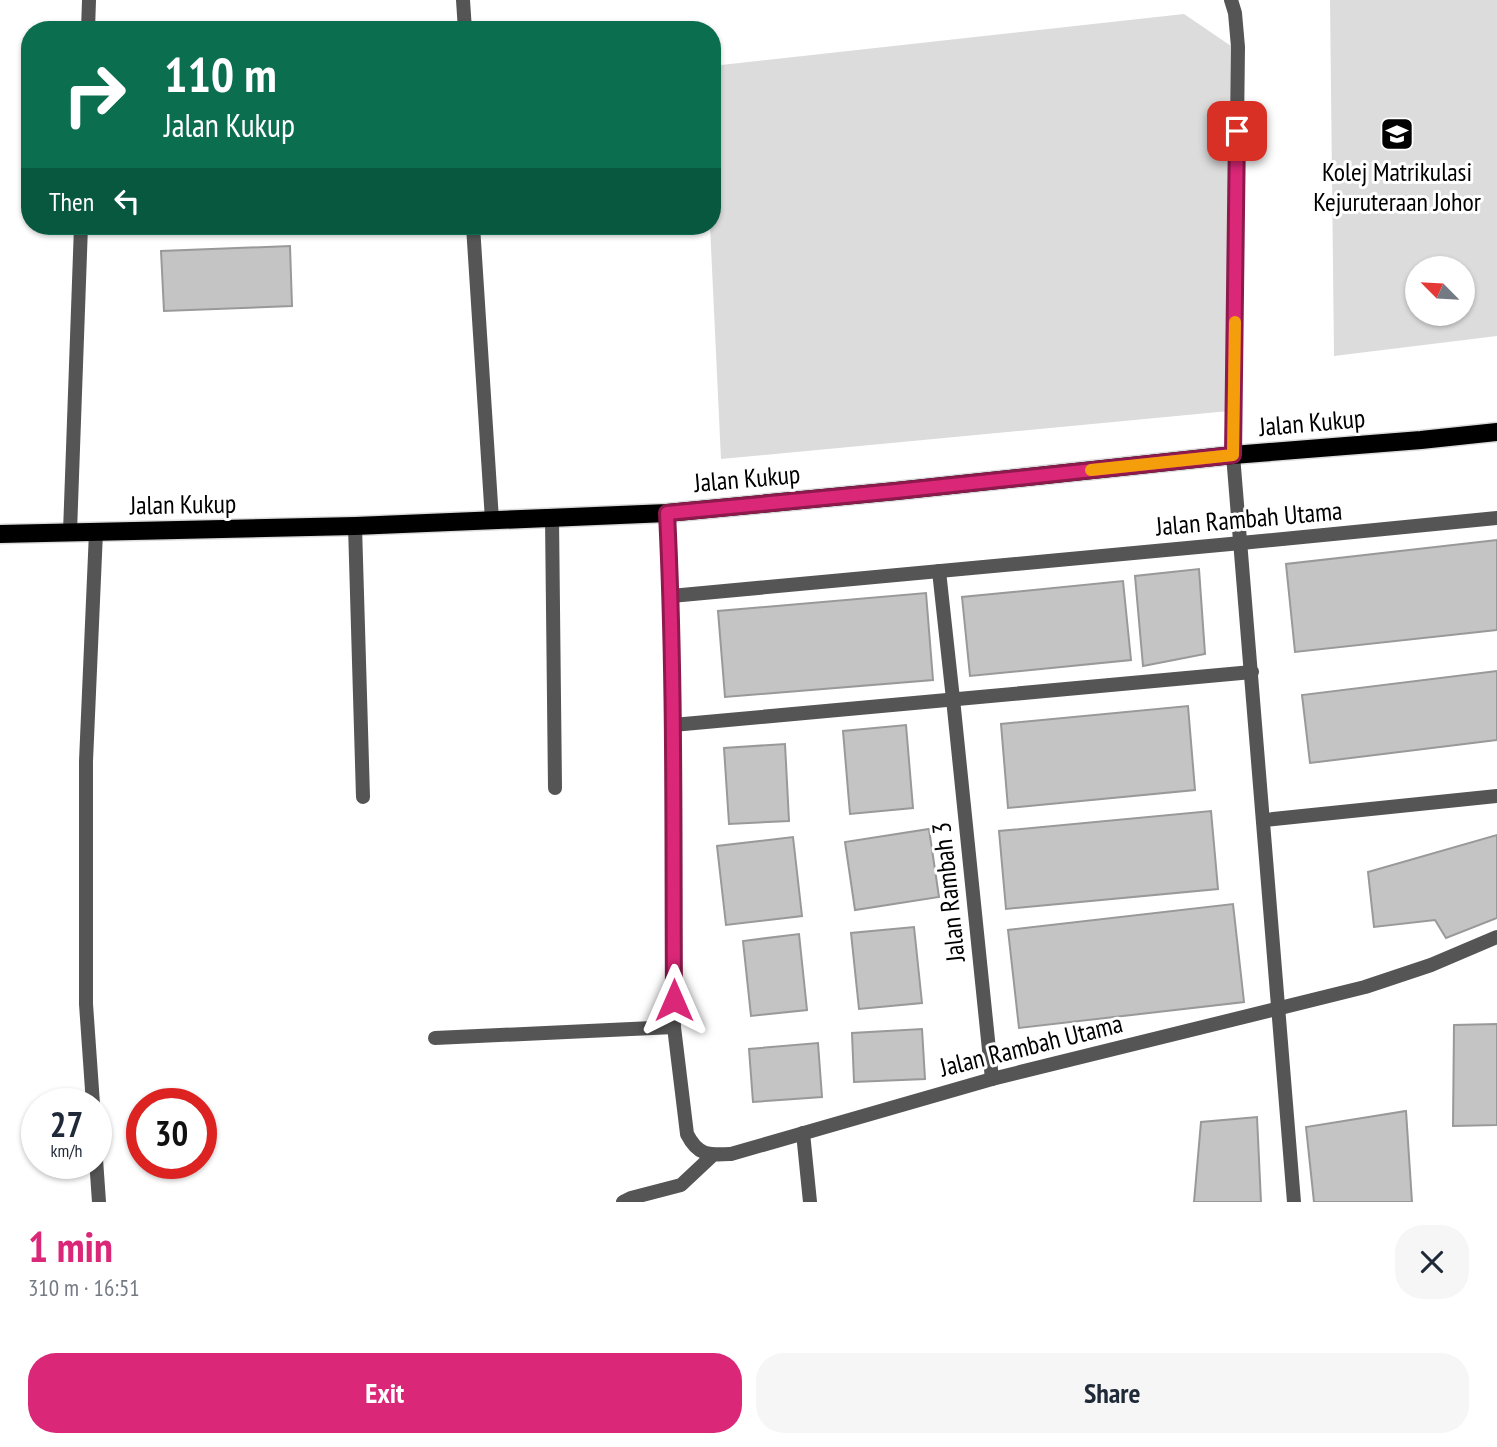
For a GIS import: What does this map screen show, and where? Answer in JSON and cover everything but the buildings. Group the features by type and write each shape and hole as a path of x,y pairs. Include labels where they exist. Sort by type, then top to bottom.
{"main road":[{"name":"Jalan Kukup","path":"0,534 355,526 667,513 1233,455 1497,432"}],"street":[{"path":"88,21 89,0"},
{"path":"463,0 464,21"},
{"path":"1231,0 1238,47 1233,455 1294,1202"},
{"path":"70,532 81,235"},
{"path":"474,235 492,520"},
{"path":"667,513 673,725 674,1027 687,1134 692,1145 703,1153 713,1155"},
{"path":"552,518 555,788"},
{"name":"Jalan Rambah Utama","path":"671,596 1497,518"},
{"path":"355,526 363,797"},
{"path":"92,1088 86,1004 86,761 96,532"},
{"name":"Jalan Rambah 3","path":"939,571 992,1079"},
{"path":"673,725 1252,672"},
{"path":"1264,820 1497,796"},
{"name":"Jalan Rambah Utama","path":"713,1155 731,1154 992,1079 1365,987 1431,965 1497,937"},
{"path":"435,1038 674,1027"},
{"path":"803,1133 810,1202"},
{"path":"623,1202 681,1185 713,1155"},
{"path":"97,1179 99,1202"}],"shaded area":[{"name":"Kolej Matrikulasi Kejuruteraan Johor","path":"1330,0 1497,0 1497,336 1334,356"},
{"path":"1184,14 1234,48 1229,411 721,459 710,235 721,235 721,65"}],"slow traffic":[{"path":"1091,470 1233,455 1235,322"}],"place":[{"name":"Kolej Matrikulasi Kejuruteraan Johor","path":"1397,134"}],"route":[{"path":"674,1000 673,699 667,513 1233,455 1237,131"}]}
